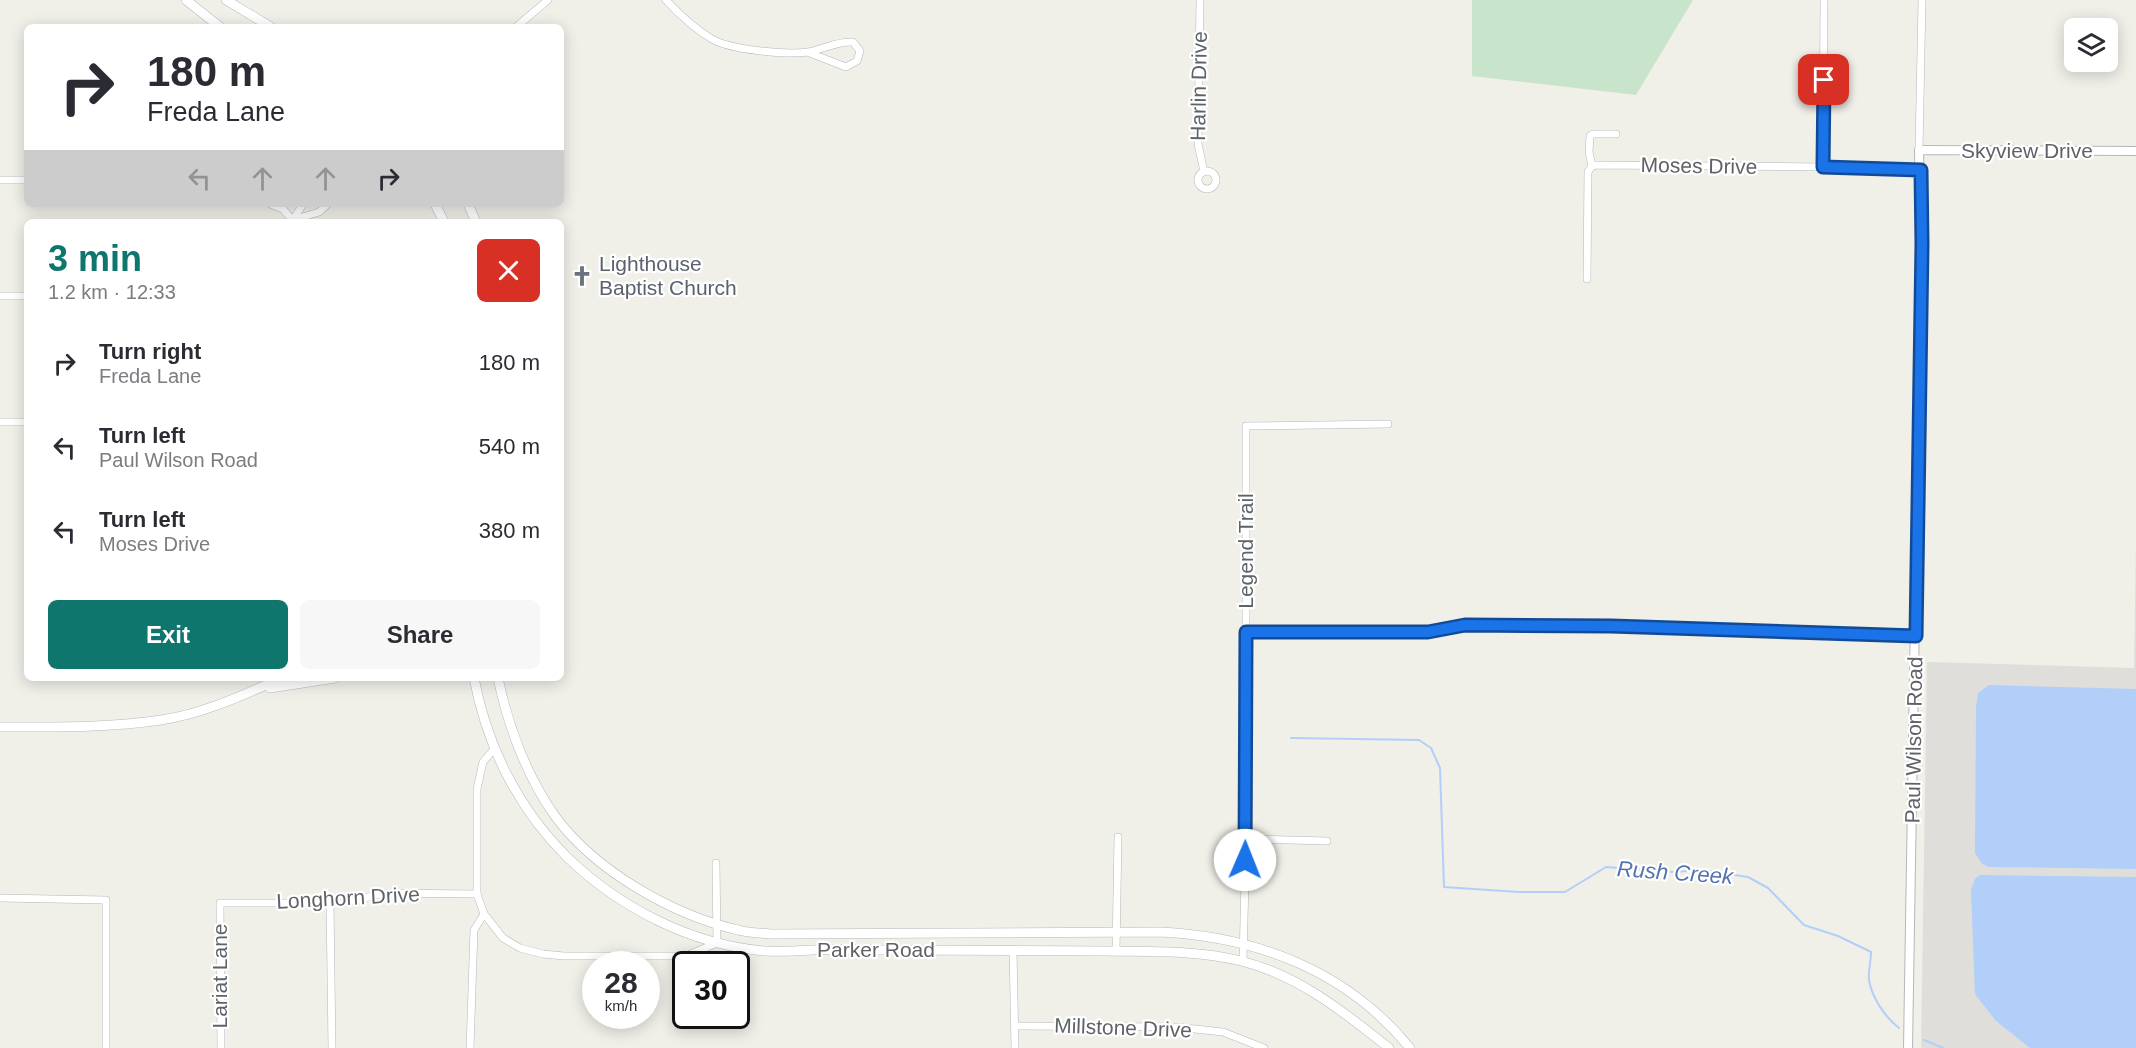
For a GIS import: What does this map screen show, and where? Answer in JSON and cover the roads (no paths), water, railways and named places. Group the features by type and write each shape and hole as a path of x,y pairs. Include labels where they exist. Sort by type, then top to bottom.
{"main road":[{"path":"186,0 216,24"},
{"path":"226,0 266,24"},
{"path":"0,727 105,726 163,720 221,704 275,681"},
{"path":"252,691 315,681"},
{"name":"Parker Road","path":"475,681 494,749 542,831 587,876 667,925 717,943 746,949 784,952 1013,950 1209,954 1244,961 1314,992 1331,1002 1389,1048"},
{"name":"Parker Road","path":"499,681 510,724 538,789 556,817 599,861 667,904 740,931 770,934 1116,932 1184,933 1220,938 1292,959 1328,978 1373,1011 1410,1048"}],"street":[{"path":"520,24 548,0"},
{"path":"666,0 677,12 713,40 760,52 807,52 844,41 853,42 860,51 857,61 846,67 807,52"},
{"name":"Harlin Drive","path":"1200,0 1198,144 1204,172"},
{"path":"1823,167 1824,0"},
{"name":"Paul Wilson Road","path":"1908,1048 1922,244 1919,150 1922,0"},
{"path":"1587,279 1588,172 1592,166 1589,152 1590,136 1616,134"},
{"name":"Skyview Drive","path":"1919,150 2136,151"},
{"name":"Moses Drive","path":"1592,166 1600,164 1921,170"},
{"path":"0,180 24,180"},
{"path":"278,207 283,209 291,219"},
{"path":"299,219 319,212 325,207"},
{"path":"0,296 24,296"},
{"path":"0,422 24,422"},
{"name":"Legend Trail","path":"1244,961 1246,426 1388,424"},
{"path":"1246,632 1428,632 1465,625 1611,626 1916,636"},
{"path":"494,749 483,762 477,789 477,894 484,914 503,938 510,943 543,954 686,956 717,943 716,863"},
{"path":"1116,951 1118,837"},
{"path":"1246,839 1327,841"},
{"name":"Longhorn Drive","path":"220,903 345,903 384,893 477,894"},
{"path":"0,898 106,900 106,1048"},
{"name":"Lariat Lane","path":"220,903 221,1048"},
{"path":"330,903 332,1048"},
{"path":"470,1048 474,930 484,914"},
{"path":"1013,950 1015,1048"},
{"name":"Millstone Drive","path":"1015,1026 1176,1027 1222,1032 1264,1048"}],"water":[{"path":"1989,685 2136,689 2136,869 1989,867 1982,864 1975,853 1976,707 1978,693"},
{"path":"1980,875 2136,877 2136,1048 2030,1048 1996,1021 1975,994 1971,890 1975,879"}],"waterway":[{"name":"Rush Creek","path":"1291,738 1419,740 1431,748 1440,768 1444,887 1519,892 1565,892 1606,867 1673,872 1700,870 1748,877 1768,888 1804,925 1838,936 1871,952 1869,977 1873,994 1884,1013 1899,1028"},
{"name":"Rush Creek","path":"1924,1040 1943,1048"}],"place":[{"name":"Lighthouse Baptist Church","path":"582,276"}]}
